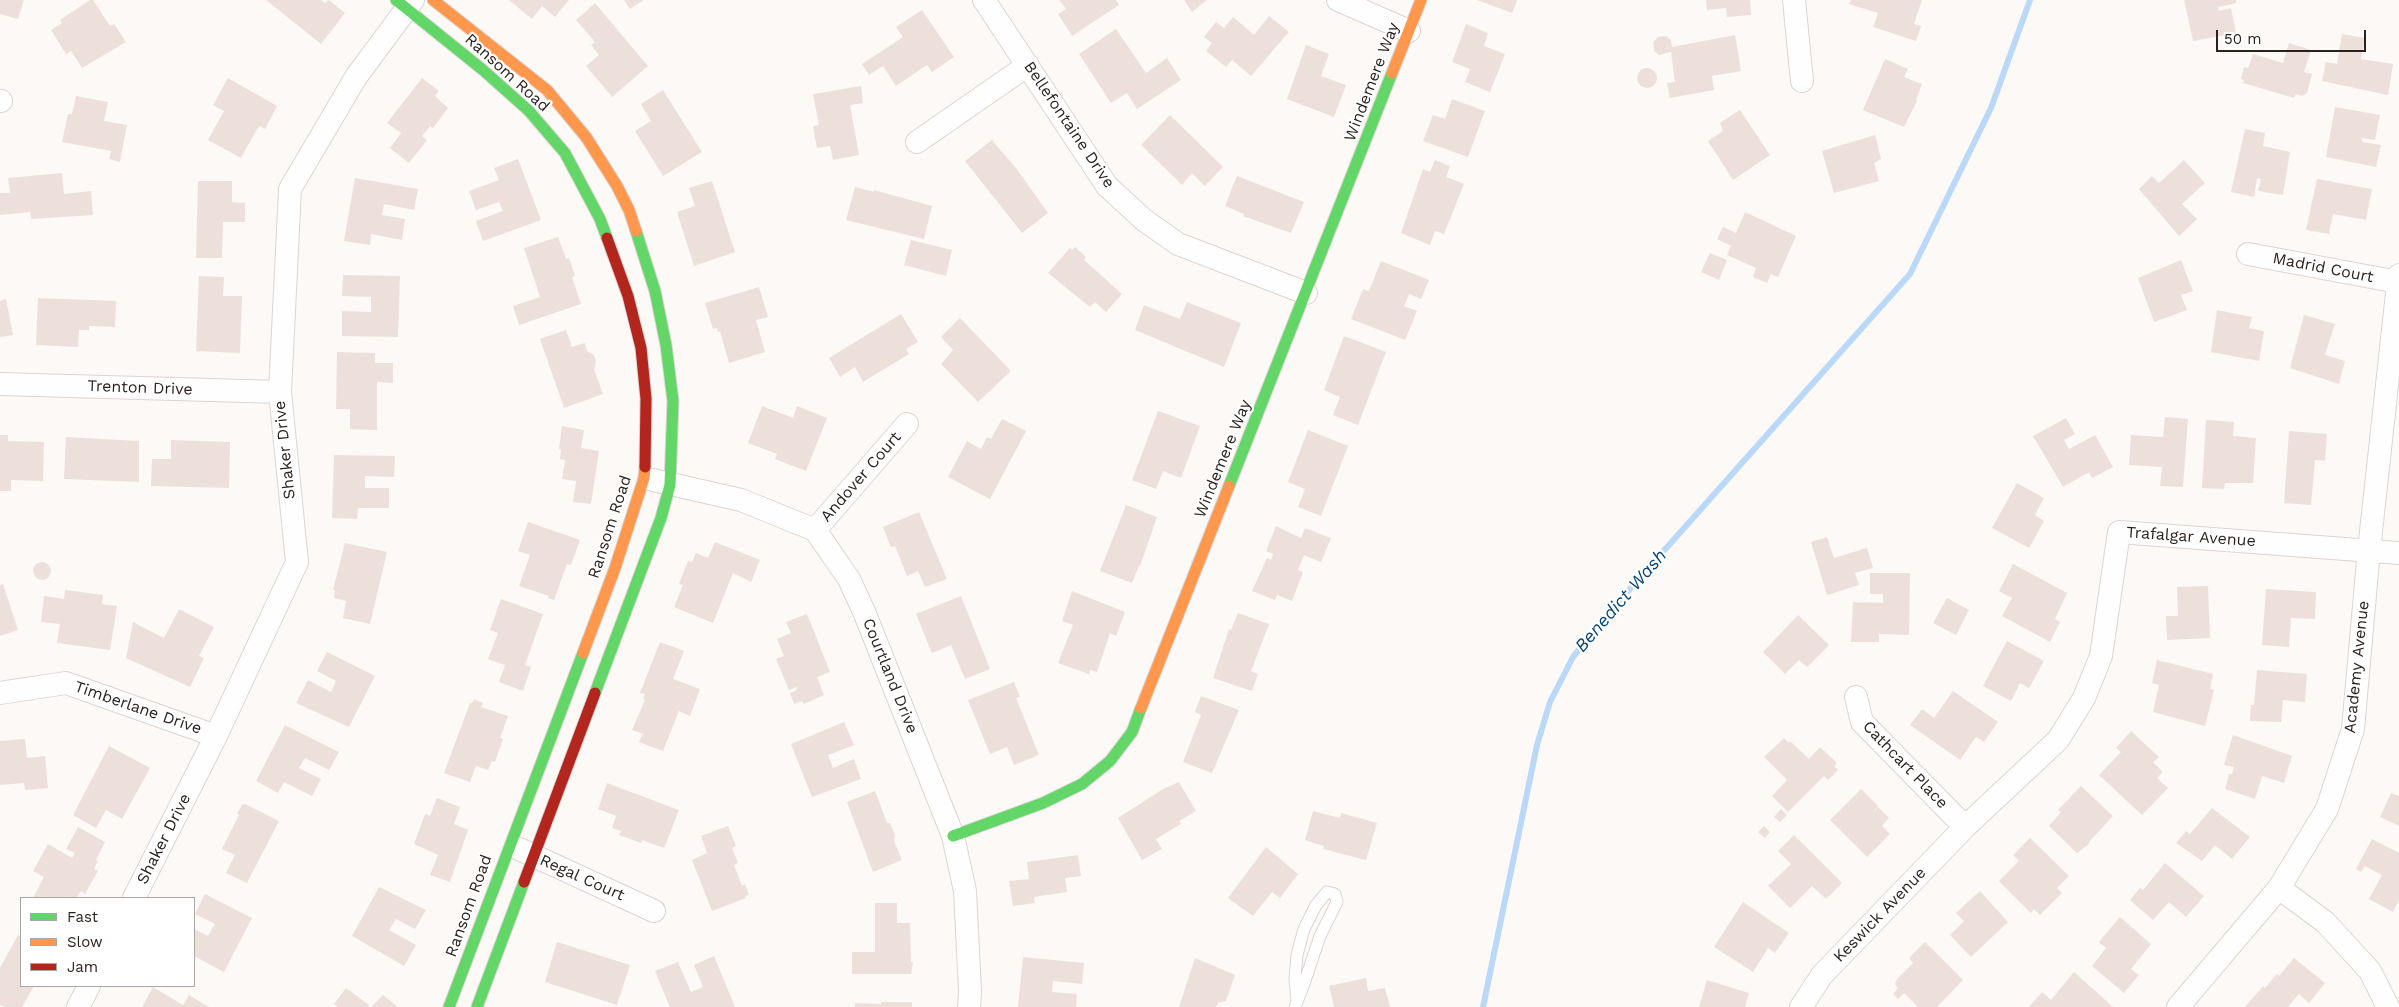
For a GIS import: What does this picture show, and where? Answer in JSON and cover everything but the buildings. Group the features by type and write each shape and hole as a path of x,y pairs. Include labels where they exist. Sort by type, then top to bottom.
{"street":[{"name":"Ransom Road","path":"433,0 499,50 547,90 586,137 617,186 629,210 655,292 666,345 673,401 673,450 670,485 641,576 477,1007"},
{"name":"Bellefontaine Drive","path":"984,0 1107,186 1144,220 1178,244 1306,293"},
{"path":"1338,0 1409,31"},
{"name":"Windemere Way","path":"953,836 1042,804 1082,784 1110,761 1132,732 1421,0"},
{"path":"1794,0 1802,81"},
{"name":"Ransom Road","path":"405,3 529,111 565,153 590,198 628,296 641,348 646,399 647,447 644,478 615,568 509,844 449,1007"},
{"name":"Shaker Drive","path":"135,897 216,736 297,562 280,392 290,189 356,76 405,3"},
{"path":"917,142 1028,65"},
{"name":"Madrid Court","path":"2248,254 2398,279"},
{"name":"Academy Avenue","path":"2178,1007 2279,888 2327,809 2353,729 2369,550 2398,279"},
{"name":"Trenton Drive","path":"0,384 280,392"},
{"name":"Andover Court","path":"815,530 907,424"},
{"path":"644,478 741,500 815,530"},
{"name":"Courtland Drive","path":"815,530 849,579 865,614 953,836 965,891 970,990 969,1007"},
{"name":"Trafalgar Avenue","path":"1965,827 2058,740 2084,698 2101,656 2119,532 2399,553"},
{"name":"Timberlane Drive","path":"0,692 66,684 216,736"},
{"name":"Cathcart Place","path":"1856,697 1862,722 1965,827"},
{"name":"Keswick Avenue","path":"1801,1007 1822,975 1965,827"},
{"name":"Regal Court","path":"509,844 654,911"},
{"path":"2279,888 2325,922 2364,964 2370,971 2388,1007"},
{"path":"78,1007 88,987"}],"lane":[{"path":"1327,892 1335,894 1337,902 1320,936 1296,1004 1295,979 1297,955 1304,929 1316,905 1327,892"}],"waterway":[{"name":"Benedict Wash","path":"1483,1007 1537,745 1550,702 1573,657 1613,608 1910,274 1991,108 2030,0"}],"traffic: fast":[{"path":"396,0 483,70 529,111 565,153 600,219 607,238"},
{"path":"1229,486 1392,73"},
{"path":"595,693 661,518 670,485 673,401 666,345 655,291 636,231"},
{"path":"449,1007 583,653"},
{"path":"953,836 1043,803 1082,784 1110,761 1132,732 1141,708"},
{"path":"477,1007 524,882"}],"traffic: slow":[{"path":"433,0 547,90 586,137 617,186 629,210 636,231"},
{"path":"1392,73 1421,0"},
{"path":"583,653 615,568 644,478 645,467"},
{"path":"1141,708 1229,486"}],"traffic: jam":[{"path":"607,238 628,296 641,348 646,399 645,467"},
{"path":"524,882 595,693"}]}
